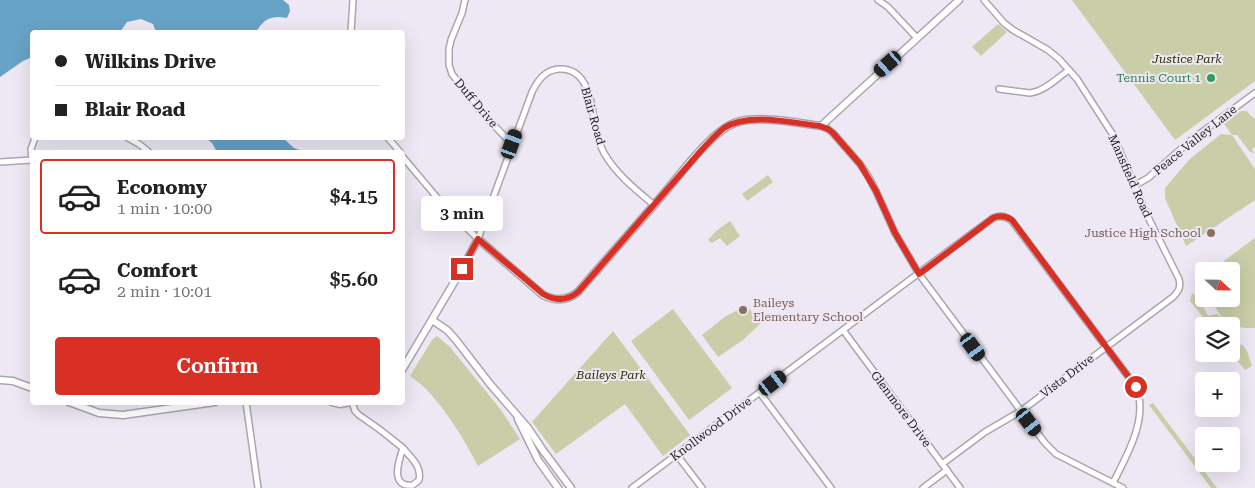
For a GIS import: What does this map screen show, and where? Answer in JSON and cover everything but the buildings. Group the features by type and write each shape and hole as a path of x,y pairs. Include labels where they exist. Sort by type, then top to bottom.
{"street":[{"path":"351,30 353,0"},
{"name":"Duff Drive","path":"465,0 451,40 449,65 456,80 482,112 512,144"},
{"path":"878,0 888,7 917,38"},
{"path":"820,126 958,0"},
{"name":"Mansfield Road","path":"984,0 1004,23 1048,50 1077,79 1112,135 1134,186 1179,279"},
{"name":"Blair Road","path":"405,365 478,239 532,92 536,84 546,73 557,69 568,70 580,77 588,90 597,136 605,154 617,171 654,205"},
{"path":"999,89 1035,92 1042,90 1069,70"},
{"name":"Peace Valley Lane","path":"1134,186 1148,178 1190,141 1255,93"},
{"path":"405,160 445,207 478,239 543,294 549,298 562,299 573,296 578,292 716,135 725,128 741,121 762,119 820,126 828,129 864,170 895,233 919,274 1045,443 1056,454 1123,488"},
{"path":"132,140 146,150"},
{"path":"390,140 398,150"},
{"path":"0,162 30,161"},
{"name":"Knollwood Drive","path":"632,488 993,218 1001,216 1012,220 1106,347"},
{"name":"Vista Drive","path":"942,464 985,432 1021,411 1173,297 1180,288 1179,279"},
{"path":"432,320 447,330 528,428 571,488"},
{"name":"Glenmore Drive","path":"843,330 960,488"},
{"path":"1106,347 1136,387 1140,401 1140,413 1133,442 1113,483"},
{"path":"0,380 13,381 30,387"},
{"path":"760,393 831,488"},
{"path":"77,405 99,413 122,415 194,405"},
{"path":"246,405 258,488"},
{"path":"352,405 359,415 403,448 418,467 420,472 419,480 413,485 405,485 398,477 398,462 403,448"},
{"path":"515,413 538,460 558,488"},
{"path":"677,455 702,488"},
{"path":"923,488 947,470"}],"green space":[{"name":"Justice Park","path":"1072,0 1255,0 1255,81 1175,140"},
{"path":"998,24 1007,32 981,56 972,47"},
{"path":"1241,111 1247,111 1255,119 1255,147 1252,149 1254,153 1250,152 1237,135 1232,135 1224,124"},
{"path":"1221,134 1232,135 1255,169 1255,200 1186,246 1165,198 1165,188 1188,161"},
{"path":"768,175 773,182 747,201 742,194"},
{"path":"730,221 740,236 727,246 720,238 712,243 708,240 716,231"},
{"path":"1255,238 1255,328 1240,327 1240,317 1222,317 1216,308 1240,308 1240,262 1223,262"},
{"path":"1192,293 1195,296 1195,307 1190,301"},
{"path":"746,306 762,322 743,340 718,357 702,335 726,316"},
{"path":"1196,308 1204,308 1208,316 1217,314 1220,317 1203,317"},
{"path":"673,309 732,388 689,420 631,341"},
{"name":"Baileys Park","path":"613,331 690,435 663,456 625,404 556,454 532,422"},
{"path":"437,336 450,347 501,410 520,439 478,466 441,406 425,388 410,376 432,340"},
{"path":"1240,344 1243,345 1247,351 1252,366 1245,370 1238,362 1240,362"},
{"path":"1153,403 1195,459 1195,467 1149,405"},
{"path":"1199,472 1205,472 1217,488 1211,488"}],"water":[{"path":"0,0 283,0 289,5 290,11 287,18 277,17 268,19 258,30 155,30 153,24 141,19 127,22 121,30 30,30 30,58 0,77"},
{"path":"208,140 285,140 294,148 300,150 216,150"}],"place":[{"name":"Tennis Court 1","path":"1211,78"},
{"name":"Justice High School","path":"1211,233"},
{"name":"Baileys Elementary School","path":"743,310"}],"route":[{"path":"462,269 478,239 549,298 568,298 578,292 699,153 725,128 751,119 820,126 833,133 860,164 876,191 895,233 919,274 993,218 1005,216 1012,220 1136,387"}]}
